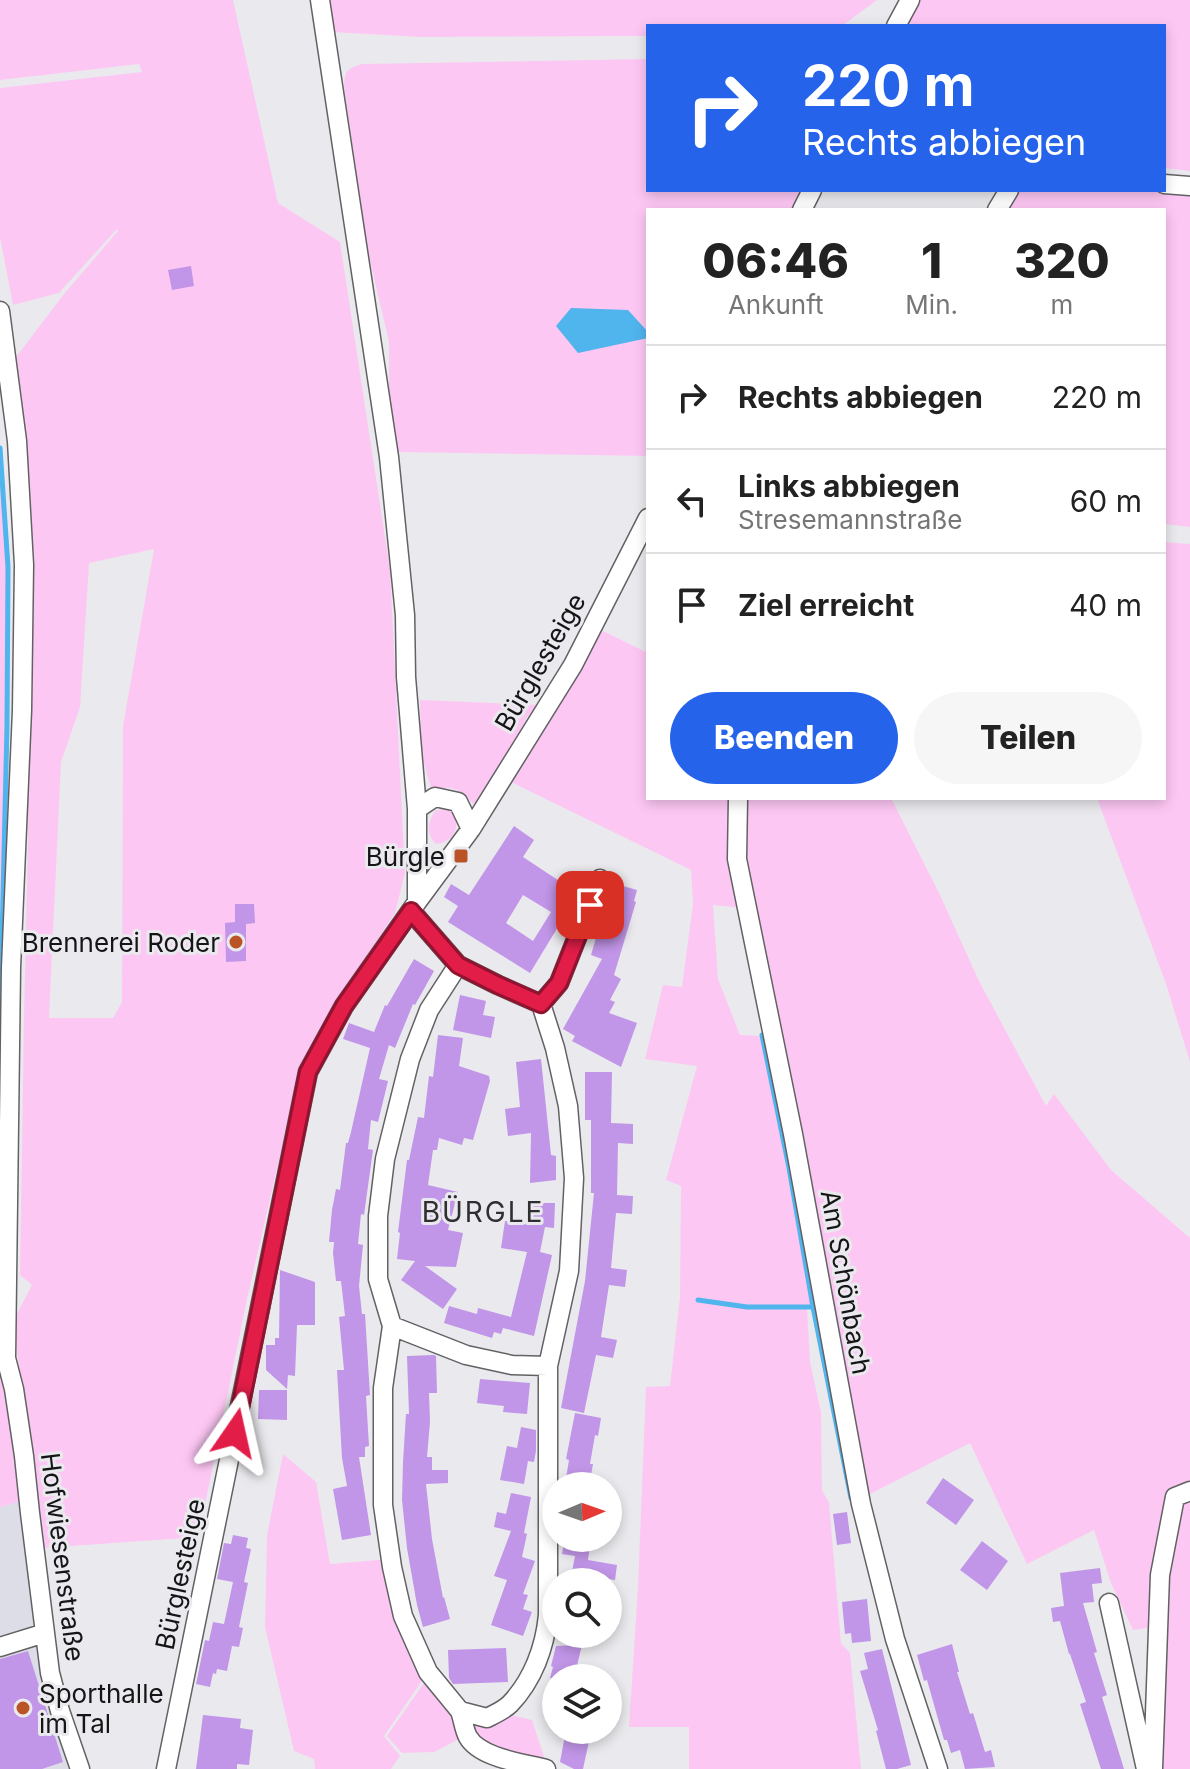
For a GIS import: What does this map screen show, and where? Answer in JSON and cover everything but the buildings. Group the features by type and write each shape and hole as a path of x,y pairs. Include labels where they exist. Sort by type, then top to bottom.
{"street":[{"path":"320,0 389,457 405,615 406,677 417,809 414,906 458,965 541,1004 568,1106 574,1178 569,1271 548,1366 549,1569 546,1638 535,1666 508,1707 487,1718 460,1711"},
{"path":"897,24 910,0"},
{"path":"1166,184 1190,186"},
{"name":"Hofwiesenstraße","path":"0,311 17,441 24,565 22,710 10,982 3,1355 14,1389 24,1456 50,1673 80,1769"},
{"name":"Bürglesteige","path":"168,1769 308,1072 344,1006 471,829 573,665 646,522"},
{"path":"417,809 435,797 458,802 471,829"},
{"name":"Am Schönbach","path":"738,800 737,859 793,1134 861,1504 895,1639 938,1769"},
{"path":"541,1004 559,983 600,879"},
{"path":"458,965 429,1010 410,1059 385,1159 378,1216 378,1279 392,1326 383,1388 383,1505 403,1616 428,1672 460,1711 468,1737 480,1749 495,1756 546,1769"},
{"path":"392,1326 466,1355 512,1365 548,1366"},
{"path":"1153,1769 1160,1575 1175,1497 1190,1491"},
{"path":"1109,1603 1146,1769"},
{"path":"0,1647 45,1633"}],"shaded area":[{"path":"0,0 233,0 278,203 340,242 390,570 405,873 395,913 358,969 298,1077 247,1299 198,1539 43,1548 13,1321 32,1285 20,1275 28,714 13,361 64,294 118,231 59,293 13,305 0,237 0,88 142,72 139,64 0,80","holes":["154,549 123,726 122,1002 113,1018 49,1018 61,762 80,707 89,563"]},
{"path":"327,0 877,0 845,24 646,24 646,36 421,37 331,32"},
{"path":"918,0 1190,0 1190,171 1166,168 1166,24 906,24"},
{"path":"646,59 646,192 804,192 796,208 646,208 646,456 395,452 389,391 389,342 366,243 344,86 348,71 362,64"},
{"path":"1190,186 1190,527 1166,524 1166,208 998,208 1008,192 1166,190"},
{"path":"0,448 8,567 0,1025"},
{"path":"1166,542 1190,544 1190,1062 1166,984 1098,800 1166,800"},
{"path":"599,629 646,652 646,800 732,800 742,908 713,905 718,979 740,1035 762,1036 811,1303 807,1308 810,1362 821,1412 822,1491 829,1502 841,1643 850,1653 861,1769 689,1769 689,1727 629,1727 646,1387 670,1386 680,1297 681,1186 666,1180 697,1066 645,1059 663,985 682,987 693,904 691,870 511,782 573,681"},
{"path":"420,700 541,705 527,717 480,805 472,803 454,789 432,791 421,754"},
{"path":"745,800 892,800 979,981 1046,1106 1054,1094 1111,1170 1190,1238 1190,1769 1160,1769 1167,1625 1133,1630 1111,1583 1094,1530 1027,1564 970,1443 868,1495 747,873"},
{"path":"445,808 454,812 456,829 447,840 436,844 430,836 429,823 435,811"},
{"path":"0,1361 28,1499 0,1507"},
{"path":"283,1454 316,1482 330,1564 390,1559 428,1672 384,1736 400,1756 391,1769 315,1769 314,1759 294,1751 265,1627 267,1535"},
{"path":"28,1499 50,1673 80,1769 0,1769 0,1507"},
{"path":"428,1677 458,1714 503,1713 532,1720 547,1766 496,1753 469,1734 434,1752 402,1753 387,1736"}],"water":[{"path":"571,308 628,310 646,330 646,338 578,353 556,326"}],"waterway":[{"path":"0,448 8,567 0,1025"},
{"path":"762,1035 813,1307"},
{"path":"698,1300 747,1307 813,1307 851,1498"}],"place":[{"name":"Bürgle","path":"461,856"},
{"name":"Brennerei Roder","path":"236,942"},
{"name":"Sporthalle im Tal","path":"23,1708"}],"district":[{"name":"BÜRGLE","path":"483,1212"}],"route":[{"path":"235,1433 308,1072 344,1006 411,911 458,965 541,1004 559,983 590,905"}]}
